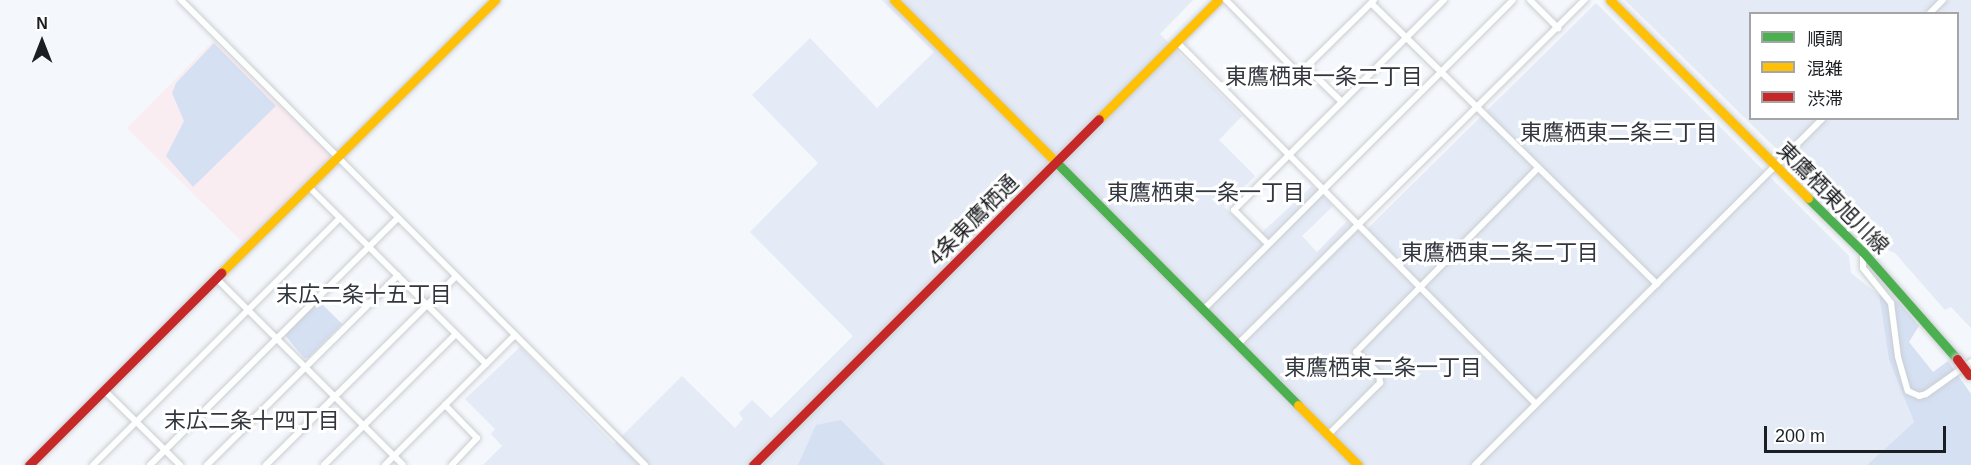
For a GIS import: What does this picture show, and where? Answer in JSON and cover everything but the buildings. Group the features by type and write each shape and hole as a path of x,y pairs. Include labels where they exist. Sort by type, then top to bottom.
{"main road":[{"path":"29,465 495,0"},
{"path":"894,0 1358,465"},
{"name":"4条東鷹栖通","path":"753,465 1218,0"},
{"name":"東鷹栖東旭川線","path":"1610,0 1863,252 1957,359 1970,377"}],"street":[{"path":"181,0 645,465"},
{"path":"1226,0 1299,74 1372,2 1439,73 1657,284"},
{"path":"1269,244 1234,210 1444,0"},
{"path":"1203,310 1513,0"},
{"path":"1530,0 1558,28"},
{"path":"1238,344 1586,0"},
{"path":"1931,12 1943,0"},
{"path":"1176,42 1536,404"},
{"path":"1306,68 1342,102"},
{"path":"1475,465 1821,120"},
{"path":"1328,435 1380,383 1379,375 1356,352 1538,168"},
{"path":"308,186 486,364"},
{"path":"93,465 340,218"},
{"path":"150,465 398,218"},
{"path":"1863,252 1863,268 1891,303 1898,357 1908,391 1919,396 1926,394 1971,362"},
{"path":"207,465 398,275"},
{"path":"266,465 456,276"},
{"path":"216,278 403,465"},
{"path":"324,465 456,334"},
{"path":"385,465 515,335"},
{"path":"104,390 180,465"},
{"path":"445,405 477,438 452,465"}],"shaded area":[{"path":"882,0 1193,0 1160,34 1242,116 1219,140 1255,176 1224,207 1257,237 1312,186 1333,206 1302,236 1317,252 1347,221 1362,234 1596,3 1849,256 1851,273 1879,295 1889,360 1914,422 1867,465 483,465 502,446 491,434 495,429 465,399 520,347 614,444 682,376 735,428 743,419 739,413 752,400 771,418 853,336 750,232 818,163 752,95 810,38 877,108 934,52"},
{"path":"1625,0 1971,0 1971,328 1951,307 1945,310 1895,253 1871,242"},
{"path":"214,40 331,156 243,243 127,128"},
{"path":"214,43 276,106 193,187 166,156 184,121 172,93 176,83"},
{"path":"1879,295 1899,302 1919,326 1909,342 1933,372 1948,361 1971,394 1971,465 1867,465 1914,422 1889,360"},
{"path":"319,301 342,324 308,358 304,358 285,335"},
{"path":"841,420 885,465 798,465 816,425"}],"traffic: fast":[{"path":"1054,160 1298,405"},
{"path":"1808,198 1863,252 1957,359"}],"traffic: slow":[{"path":"221,273 495,0"},
{"path":"894,0 1054,160"},
{"path":"1099,119 1218,0"},
{"path":"1610,0 1808,198"},
{"path":"1298,405 1358,465"}],"traffic: jam":[{"path":"753,465 1099,119"},
{"path":"29,465 221,273"},
{"path":"1957,359 1969,375"}],"district":[{"name":"東鷹栖東一条二丁目","path":"1324,77"},
{"name":"東鷹栖東二条三丁目","path":"1619,133"},
{"name":"東鷹栖東一条一丁目","path":"1206,193"},
{"name":"東鷹栖東二条二丁目","path":"1500,253"},
{"name":"末広二条十五丁目","path":"364,295"},
{"name":"東鷹栖東二条一丁目","path":"1383,368"},
{"name":"末広二条十四丁目","path":"252,421"}]}
